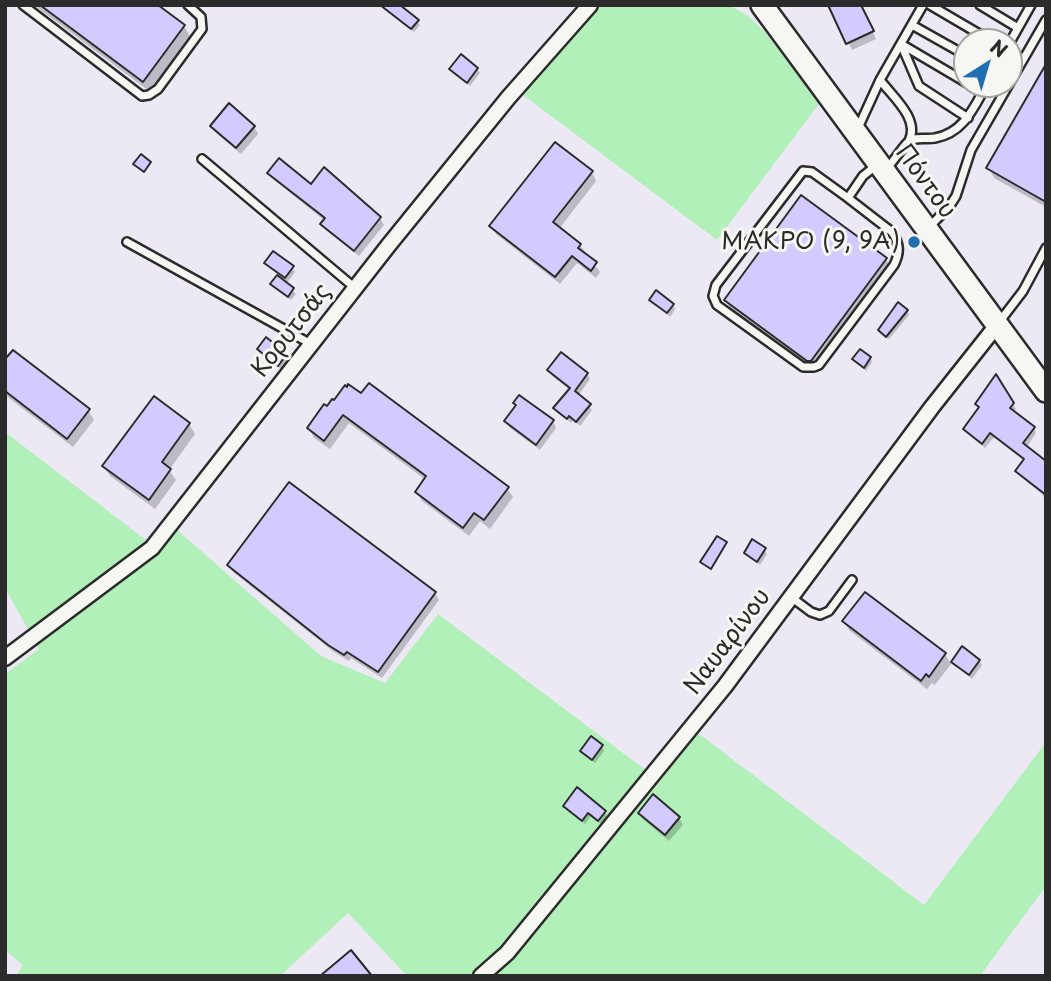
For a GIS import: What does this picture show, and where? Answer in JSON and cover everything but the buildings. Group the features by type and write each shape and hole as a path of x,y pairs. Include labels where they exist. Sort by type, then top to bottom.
{"street":[{"name":"Κορυτσάς","path":"5,658 152,548 355,288 508,98 590,5"},
{"name":"Πόντου","path":"762,5 1046,391"},
{"name":"Ναυαρίνου","path":"481,976 507,953 534,921 725,686 932,407 997,325"}],"lane":[{"path":"23,5 142,96 158,89 202,29 201,17 188,5"},
{"path":"856,133 880,80 923,5"},
{"path":"930,5 969,28"},
{"path":"980,5 1018,27 1029,6"},
{"path":"927,229 956,196 971,150 1046,20"},
{"path":"912,24 953,48"},
{"path":"901,44 953,74"},
{"path":"901,44 919,86 968,118"},
{"path":"848,198 863,176 881,168 912,138 912,123 880,80"},
{"path":"909,142 936,138 957,129 968,118 979,98"},
{"path":"202,159 355,288"},
{"path":"803,171 812,172 848,198 892,232 897,239 898,256 819,365 814,368 803,367 717,305 714,290 803,171"},
{"path":"127,242 311,344"},
{"path":"997,325 1023,291 1046,248"},
{"path":"791,597 811,612 820,615 830,611 852,580"}],"green space":[{"path":"602,5 729,5 748,16 766,33 819,104 717,240 519,92"},
{"path":"5,432 159,550 176,529 321,656 385,683 438,614 655,777 694,730 924,905 1046,742 1046,886 982,973 985,976 407,976 348,913 280,976 16,976 23,965 5,950 5,674 39,649 5,588"}],"place":[{"name":"ΜΑΚΡΟ (9, 9Α)","path":"914,242"}]}
